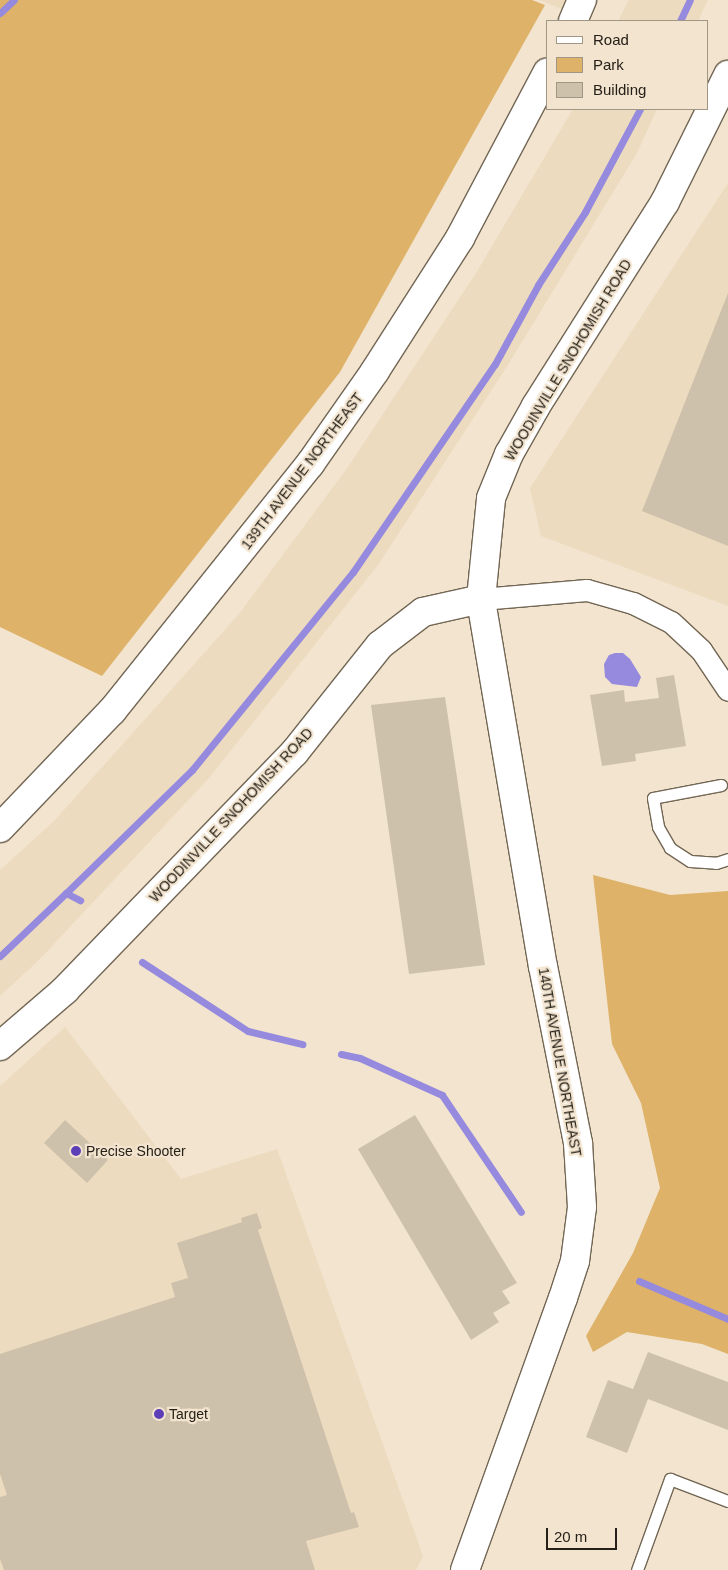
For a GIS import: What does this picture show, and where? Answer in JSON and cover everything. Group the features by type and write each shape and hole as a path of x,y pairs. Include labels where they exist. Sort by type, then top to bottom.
{"main road":[{"path":"573,20 582,0"},
{"name":"139TH AVENUE NORTHEAST","path":"0,828 112,711 310,464 376,372 460,238 546,75"},
{"name":"WOODINVILLE SNOHOMISH ROAD","path":"0,1046 65,990 294,753 380,645 423,612 481,599 491,498 509,454 665,202 728,75"},
{"name":"140TH AVENUE NORTHEAST","path":"465,1570 575,1261 582,1207 578,1143 543,967 481,599"}],"street":[{"path":"481,599 587,590 633,603 677,628 701,650 728,690"}],"lane":[{"path":"720,785 653,798 658,827 670,848 690,861 716,863 728,859"},
{"path":"637,1570 670,1479 728,1501"}],"shaded area":[{"path":"539,0 582,0 576,14"},
{"path":"629,0 708,0 698,20 619,20"},
{"path":"572,110 657,110 637,153 506,368 378,565 209,778 40,959 0,996 0,870 54,821 239,614 348,467 476,273"},
{"path":"728,183 728,606 541,536 530,488"},
{"path":"623,653 630,659 641,677 637,687 612,684 605,677 604,664 609,655"},
{"path":"65,1027 181,1179 277,1149 423,1556 416,1570 0,1570 0,1086"}],"green space":[{"path":"0,0 532,0 545,5 340,372 102,676 0,627"},
{"path":"593,875 670,895 728,891 728,1354 702,1344 627,1332 593,1352 586,1336 633,1253 660,1188 641,1103 612,1044"}],"building":[{"path":"728,293 728,546 642,511"},
{"path":"674,675 686,746 635,754 636,761 602,766 590,695 624,690 625,702 659,698 656,678"},
{"path":"445,697 485,965 409,974 371,705"},
{"path":"415,1115 517,1283 502,1291 510,1303 493,1313 499,1322 471,1340 358,1149"},
{"name":"Precise Shooter","path":"65,1120 108,1160 87,1183 44,1143"},
{"name":"Target","path":"257,1213 262,1228 258,1230 351,1513 354,1512 359,1527 306,1541 315,1570 4,1570 0,1559 0,1497 7,1495 0,1474 0,1354 175,1297 171,1283 188,1278 177,1243 242,1222 241,1218"},
{"path":"648,1352 728,1382 728,1430 648,1399 627,1453 586,1437 608,1380 633,1389"}],"waterway":[{"path":"0,13 14,0"},
{"path":"680,20 690,0"},
{"path":"66,893 192,770 353,572 495,364 538,285 585,212 639,110"},
{"path":"0,956 66,893 80,900"},
{"path":"142,962 248,1031 302,1044"},
{"path":"341,1054 360,1058 442,1095 521,1212"},
{"path":"639,1281 728,1319"}],"place":[{"name":"Precise Shooter","path":"76,1151"},
{"name":"Target","path":"159,1414"}]}
